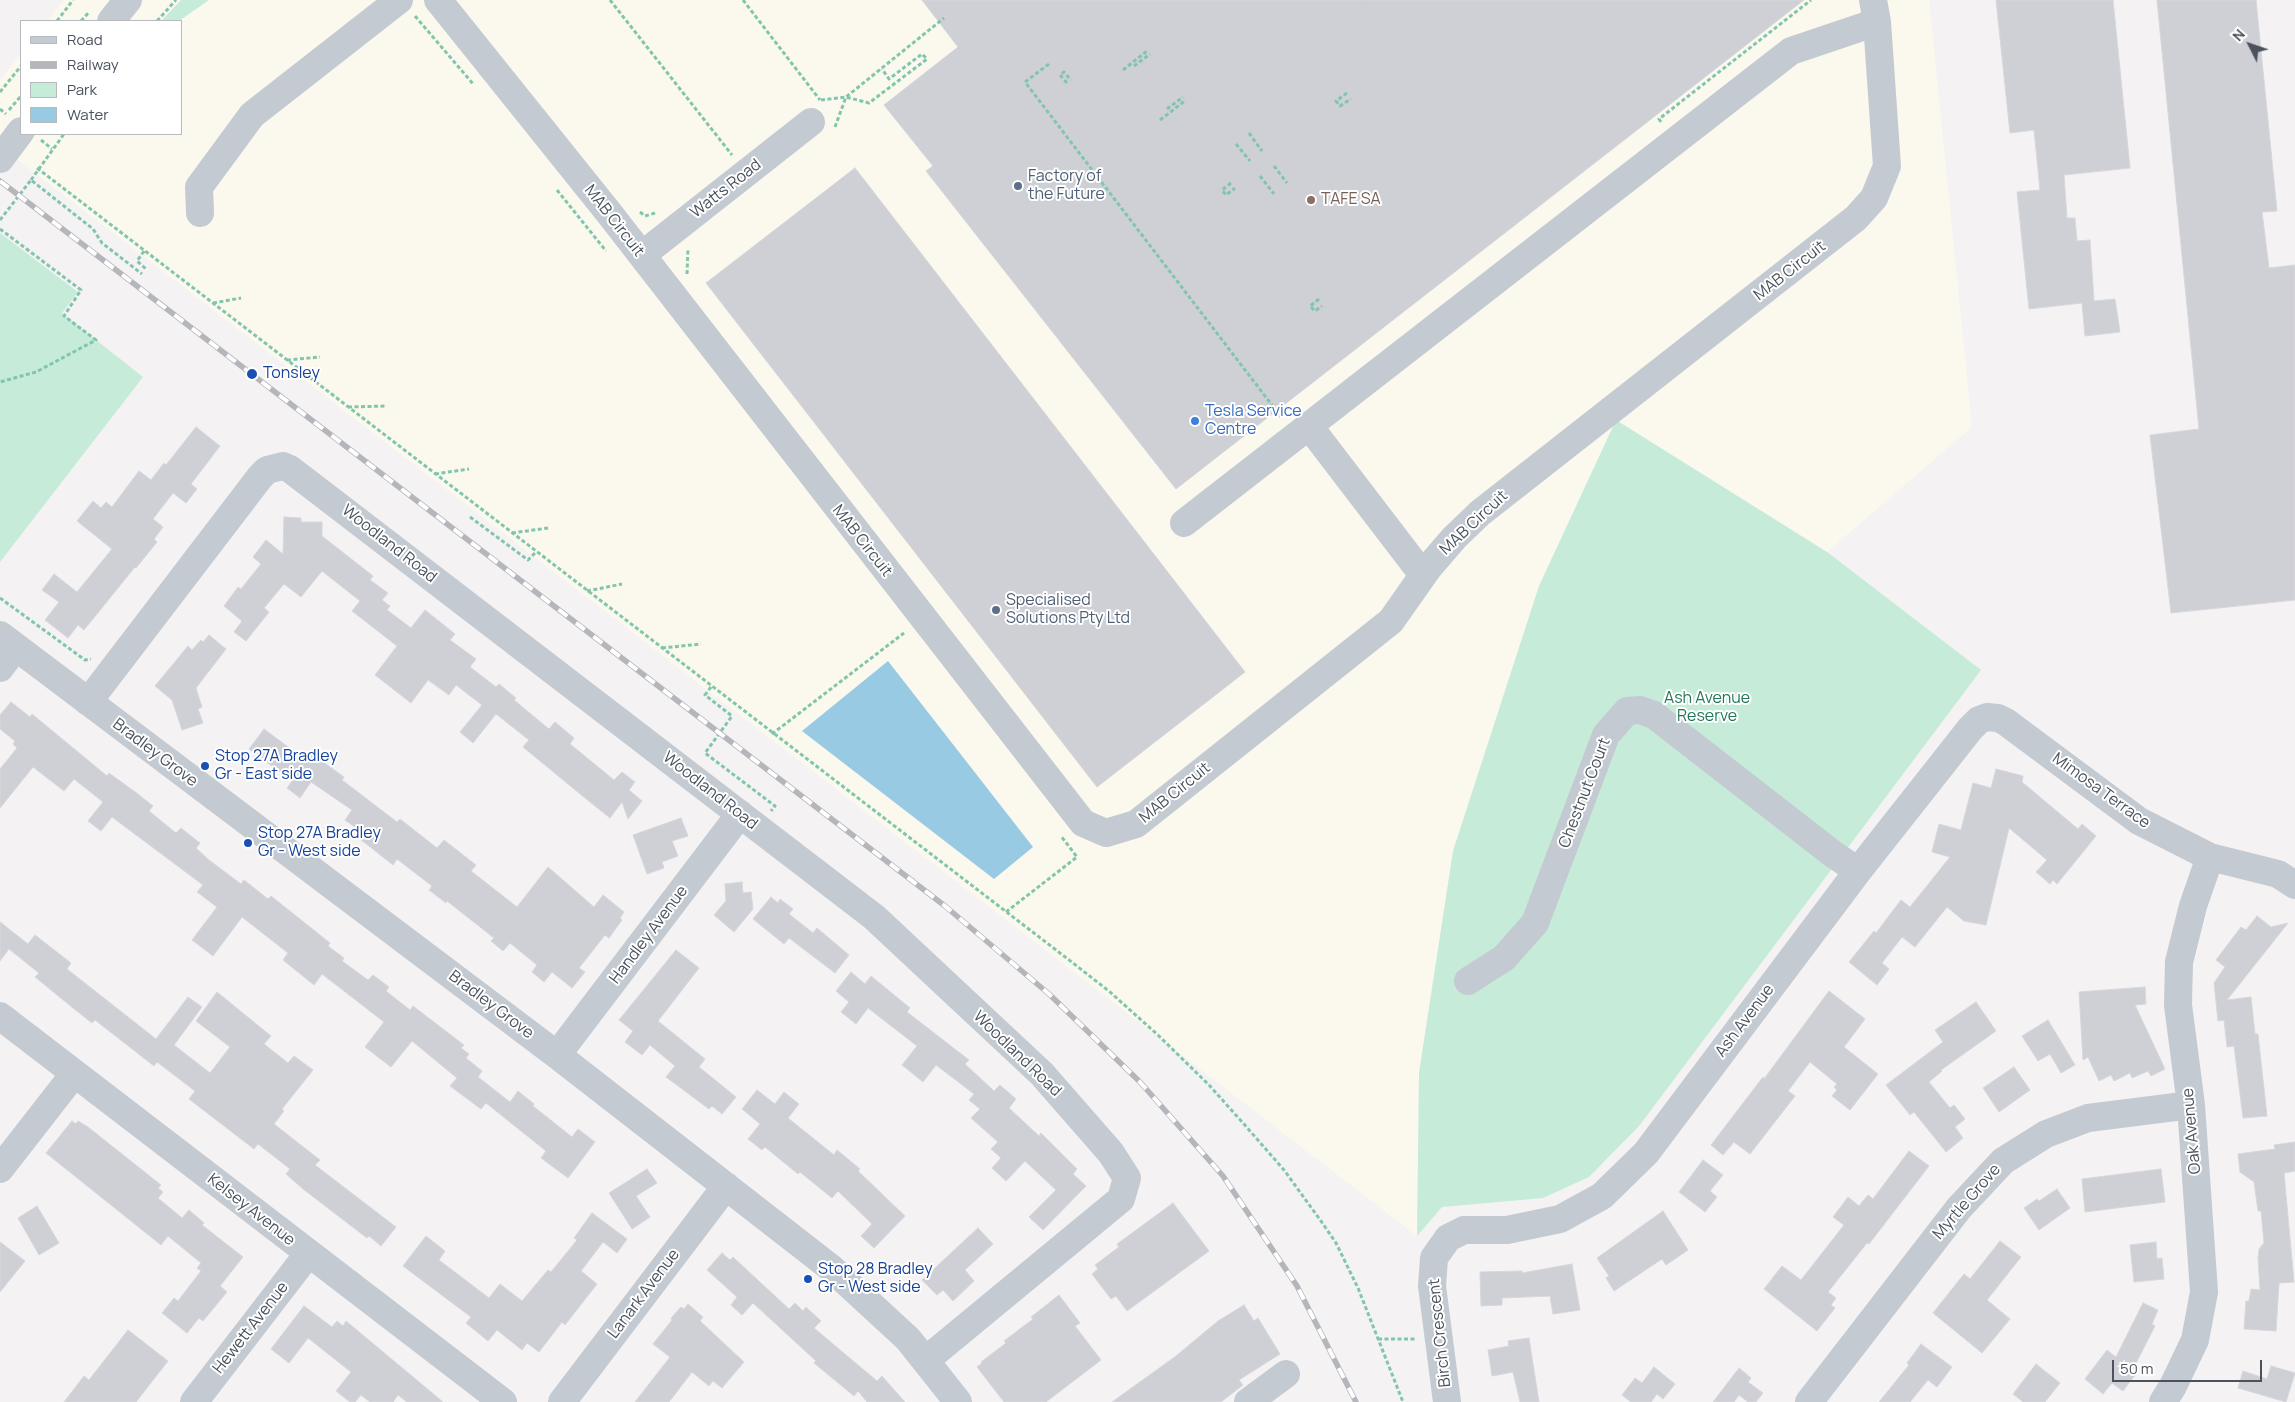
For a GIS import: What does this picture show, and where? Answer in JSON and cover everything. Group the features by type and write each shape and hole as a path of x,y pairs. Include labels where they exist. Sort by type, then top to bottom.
{"street":[{"path":"112,20 128,0"},
{"name":"MAB Circuit","path":"438,0 642,255 1077,816 1083,823 1106,833 1136,824 1391,621 1423,575 1454,538 1480,513 1856,218 1874,198 1887,166 1875,11"},
{"path":"200,213 199,188 252,115 406,7"},
{"path":"1184,523 1299,419 1676,141 1791,51 1875,11"},
{"name":"Watts Road","path":"642,255 819,113"},
{"path":"0,159 14,122"},
{"path":"1299,419 1423,575"},
{"name":"Woodland Road","path":"88,702 260,478 267,470 283,466 290,469 874,917 1042,1074 1111,1153 1127,1178 1121,1199 926,1360"},
{"name":"Bradley Grove","path":"5,650 88,702 557,1055 831,1268 908,1339 958,1402"},
{"name":"Chestnut Court","path":"1468,981 1504,958 1535,923 1606,735 1627,710 1640,710 1654,715 1833,854 1858,871"},
{"name":"Mimosa Terrace","path":"1987,717 1998,718 2006,722 2139,821 2210,857 2289,876"},
{"name":"Ash Avenue","path":"1448,1238 1464,1230 1507,1230 1560,1219 1602,1196 1646,1152 1858,871 1970,729 1979,720 1987,717"},
{"name":"Handley Avenue","path":"557,1055 749,821"},
{"name":"Oak Avenue","path":"2163,1402 2173,1386 2195,1340 2204,1292 2191,1105 2178,1005 2179,962 2193,906 2210,857"},
{"name":"Kelsey Avenue","path":"0,1016 503,1402"},
{"path":"0,1169 74,1074"},
{"name":"Myrtle Grove","path":"1809,1402 1959,1208 2003,1160 2046,1134 2088,1118 2191,1105"},
{"name":"Lanark Avenue","path":"562,1402 726,1186"},
{"name":"Birch Crescent","path":"1447,1402 1432,1286 1434,1258 1448,1238"},
{"name":"Hewett Avenue","path":"194,1402 308,1254"},
{"path":"1248,1402 1286,1374"}],"path":[{"path":"57,20 73,0"},
{"path":"158,20 176,0"},
{"path":"610,0 732,155"},
{"path":"743,0 819,113"},
{"path":"1676,141 1659,119 1811,0"},
{"path":"406,7 475,87"},
{"path":"819,113 846,97 944,18"},
{"path":"1123,70 1147,51 1133,65 1150,54"},
{"path":"819,113 846,97 869,103 927,59 922,54 889,79 882,69"},
{"path":"1049,64 1025,82 1281,418 1299,419"},
{"path":"0,92 20,67"},
{"path":"1348,93 1338,100 1342,105 1352,98"},
{"path":"1160,120 1184,98 1168,109"},
{"path":"0,109 14,122"},
{"path":"1249,133 1262,150"},
{"path":"0,220 63,135"},
{"path":"1236,144 1250,161"},
{"path":"724,161 739,149"},
{"path":"1274,166 1287,183"},
{"path":"37,168 1102,986 1185,1060 1243,1123 1306,1198 1336,1243 1403,1402"},
{"path":"1260,176 1274,194"},
{"path":"31,180 93,229 102,242 142,274"},
{"path":"1230,183 1222,190 1226,195 1235,188"},
{"path":"556,188 588,229"},
{"path":"638,211 645,216 660,212"},
{"path":"0,229 81,290 64,316 96,340 36,372 0,382"},
{"path":"687,274 688,246"},
{"path":"144,251 137,261 146,269"},
{"path":"212,303 241,298"},
{"path":"1320,299 1310,306 1315,311 1322,306"},
{"path":"287,360 320,357"},
{"path":"347,407 386,406"},
{"path":"434,474 469,468"},
{"path":"470,517 528,560 536,552"},
{"path":"511,533 548,528"},
{"path":"587,591 622,584"},
{"path":"0,598 85,660 99,657"},
{"path":"898,625 910,641"},
{"path":"772,734 904,633"},
{"path":"662,648 701,644"},
{"path":"711,686 705,695 732,716 705,753 775,806 749,821"},
{"path":"1006,912 1077,857 1059,834"},
{"path":"1378,1339 1439,1340"}],"shaded area":[{"path":"64,0 1929,0 1972,427 1827,552 1616,420 1539,586 1453,851 1419,1073 1417,1236 0,146 0,80 20,54 20,135 182,135 182,20 48,20"}],"green space":[{"path":"181,0 209,0 180,20 162,20"},
{"path":"0,233 78,292 62,313 143,377 0,562"},
{"name":"Ash Avenue Reserve","path":"1616,420 1827,552 1981,670 1639,1126 1589,1177 1543,1198 1442,1207 1417,1236 1419,1073 1453,851 1539,586"}],"water":[{"path":"888,661 1033,847 994,879 802,731"}],"building":[{"name":"TAFE SA","path":"922,0 1804,0 1176,489 926,171 933,166 884,105 958,47"},
{"path":"1996,0 2113,0 2130,168 2064,175 2067,218 2075,218 2077,241 2090,240 2094,301 2115,299 2120,332 2085,336 2082,303 2029,309 2017,192 2040,190 2034,130 2010,133"},
{"path":"2157,0 2256,0 2277,211 2262,212 2269,268 2295,265 2295,600 2171,613 2150,435 2199,429"},
{"path":"855,168 1245,672 1097,787 706,283"},
{"path":"196,427 220,446 191,484 197,489 186,503 173,493 153,519 163,527 154,539 157,542 84,630 78,625 68,638 45,620 59,602 42,590 54,574 77,592 112,549 77,521 93,501 101,508 106,502 112,507 139,471 151,480 164,463 166,465"},
{"path":"284,517 301,518 301,522 322,522 322,536 373,576 370,580 388,593 382,600 390,606 387,610 411,628 425,610 455,634 450,640 476,659 470,667 496,687 499,684 516,698 514,700 549,729 555,722 574,738 570,744 614,780 622,772 635,782 629,790 642,801 628,819 622,802 610,818 523,747 529,740 496,714 473,743 460,732 482,705 456,685 449,695 428,680 411,703 375,675 397,646 352,611 360,601 322,571 301,597 284,584 264,608 269,612 246,641 234,632 242,621 224,606 238,587 241,589 261,564 253,557 266,540 283,554"},
{"path":"209,635 226,649 196,688 202,707 198,709 203,723 182,730 172,700 155,686 188,646 192,650 201,640 203,642"},
{"path":"11,702 30,717 32,714 107,776 109,773 138,794 153,806 149,811 176,833 181,828 200,843 196,848 241,884 244,880 268,899 271,896 330,943 328,946 344,958 342,961 368,980 373,975 389,987 386,991 410,1010 413,1006 464,1045 461,1048 469,1054 466,1058 482,1071 478,1077 510,1102 518,1091 534,1104 533,1106 572,1137 578,1129 595,1142 568,1178 541,1158 546,1151 486,1103 481,1109 450,1086 457,1078 412,1041 391,1067 365,1047 384,1022 322,974 314,985 283,960 288,953 242,917 213,956 192,940 217,907 197,892 203,885 112,817 101,831 88,821 103,802 74,779 64,791 33,767 0,808 0,769 17,748 13,744 15,741 0,729 0,715"},
{"path":"264,729 307,761 312,754 344,777 342,780 397,822 400,819 437,848 444,840 476,865 471,871 517,907 548,867 594,907 603,895 624,912 620,918 622,920 609,938 605,935 579,968 585,972 572,988 552,972 544,982 532,972 537,965 510,943 503,951 491,941 494,938 447,901 446,903 429,890 432,886 397,859 393,865 355,835 359,830 345,820 352,810 311,782 300,798 287,788 292,781 249,749"},
{"path":"1996,769 2023,776 2022,782 2078,829 2082,824 2096,836 2057,884 2053,880 2050,884 2036,872 2047,860 2009,828 1986,925 1964,921 1947,907 1915,947 1902,937 1882,963 1889,969 1877,985 1849,962 1874,931 1876,933 1901,900 1910,907 1950,857 1932,852 1939,824 1961,830 1973,783 1991,788"},
{"path":"681,818 688,836 672,841 678,856 662,862 664,868 647,874 633,835"},
{"path":"742,882 743,893 751,892 753,909 734,932 714,915 726,901 725,884"},
{"path":"771,897 778,903 780,899 793,909 789,914 813,933 817,928 849,955 835,973 789,938 784,944 753,919"},
{"path":"2257,916 2271,927 2288,923 2227,1000 2251,997 2255,1034 2258,1034 2267,1116 2243,1118 2234,1046 2227,1047 2224,1020 2218,1021 2214,983 2225,967 2216,960 2241,927 2246,930"},
{"path":"0,922 28,944 35,935 71,963 67,969 156,1039 188,997 202,1007 174,1045 210,1073 230,1047 196,1021 217,992 271,1036 264,1044 288,1063 294,1056 313,1070 282,1109 284,1111 274,1124 320,1160 315,1165 396,1227 381,1246 369,1236 367,1238 303,1189 286,1174 290,1169 258,1144 254,1149 189,1099 195,1091 157,1062 154,1066 95,1020 92,1023 73,1008 35,977 39,973 9,949 0,961"},
{"path":"676,950 699,968 658,1021 705,1059 699,1067 736,1097 722,1114 712,1106 709,1109 666,1077 675,1066 650,1045 642,1055 625,1042 633,1031 619,1020"},
{"path":"851,972 865,984 871,976 910,1008 907,1012 969,1060 965,1064 994,1091 1000,1085 1016,1099 1009,1108 1039,1136 1041,1133 1077,1169 1073,1174 1086,1186 1043,1230 1029,1217 1056,1190 1025,1161 1006,1181 992,1168 1001,1158 991,1149 998,1142 971,1118 980,1109 969,1100 974,1094 936,1065 923,1082 902,1065 917,1046 868,1008 856,1024 841,1012 849,1002 836,991"},
{"path":"2145,987 2146,1004 2135,1005 2165,1069 2151,1076 2148,1071 2132,1078 2130,1073 2114,1081 2111,1075 2099,1081 2088,1057 2083,1060 2079,992"},
{"path":"1829,991 1865,1019 1844,1047 1878,1074 1850,1110 1832,1096 1837,1090 1834,1087 1837,1084 1810,1062 1788,1091 1795,1096 1750,1154 1734,1142 1723,1155 1711,1145 1763,1077 1764,1079"},
{"path":"1976,1002 1996,1031 1941,1070 1929,1082 1950,1108 1954,1105 1965,1119 1955,1127 1963,1138 1946,1152 1914,1112 1910,1115 1886,1085 1943,1042 1935,1030"},
{"path":"2048,1020 2075,1065 2061,1073 2050,1054 2038,1061 2022,1036"},
{"path":"2014,1067 2030,1090 1999,1112 1983,1088"},
{"path":"757,1090 775,1104 784,1092 799,1104 788,1118 834,1155 837,1150 860,1169 858,1171 905,1216 874,1248 861,1236 872,1224 838,1191 832,1198 765,1147 762,1150 748,1139 760,1124 742,1109"},
{"path":"72,1121 76,1124 78,1121 88,1127 161,1185 158,1188 163,1192 158,1198 182,1218 189,1210 204,1223 202,1225 243,1257 220,1286 227,1292 203,1321 199,1318 187,1333 162,1313 174,1298 178,1301 201,1271 197,1268 201,1263 168,1236 161,1245 46,1153"},
{"path":"2295,1142 2295,1171 2284,1173 2294,1282 2279,1283 2276,1331 2244,1329 2246,1301 2249,1301 2251,1289 2260,1290 2258,1258 2259,1249 2264,1243 2261,1211 2258,1211 2254,1182 2240,1172 2238,1154 2275,1149 2274,1145"},
{"path":"1909,1151 1929,1166 1869,1244 1867,1243 1828,1292 1836,1298 1831,1305 1835,1308 1817,1331 1764,1289 1782,1266 1801,1280 1844,1225 1833,1217 1848,1197 1859,1206 1868,1195 1873,1199"},
{"path":"1703,1160 1723,1175 1710,1191 1717,1197 1705,1212 1679,1192"},
{"path":"647,1169 657,1183 636,1196 650,1217 632,1229 609,1193"},
{"path":"2161,1169 2165,1202 2085,1212 2082,1179"},
{"path":"2057,1189 2070,1208 2039,1230 2024,1208"},
{"path":"1173,1203 1209,1251 1127,1311 1116,1296 1111,1299 1092,1274 1098,1269 1095,1265 1119,1247 1117,1244"},
{"path":"37,1206 59,1243 39,1255 18,1218"},
{"path":"1663,1211 1688,1250 1666,1265 1662,1259 1614,1291 1606,1278 1609,1276 1597,1258"},
{"path":"592,1213 627,1239 617,1253 603,1242 581,1271 597,1284 565,1325 562,1322 539,1352 527,1343 522,1350 497,1330 488,1341 466,1323 471,1317 403,1266 426,1236 445,1251 439,1260 489,1298 500,1284 522,1301 548,1270 551,1272 577,1240 574,1238"},
{"path":"978,1228 993,1244 965,1270 974,1281 953,1301 943,1290 937,1295 922,1280"},
{"path":"2000,1241 2021,1257 1987,1300 2010,1319 1982,1353 1933,1313 1964,1274 1970,1279"},
{"path":"0,1242 25,1261 0,1292"},
{"path":"2156,1242 2157,1259 2162,1258 2164,1279 2134,1282 2130,1245"},
{"path":"722,1253 730,1260 733,1257 789,1309 795,1303 803,1311 806,1307 821,1321 814,1328 877,1381 882,1376 905,1402 867,1402 858,1391 854,1396 814,1363 816,1361 753,1303 742,1315 731,1305 737,1297 707,1270"},
{"path":"1572,1264 1580,1310 1553,1314 1550,1296 1502,1298 1502,1305 1481,1306 1480,1272 1522,1271 1522,1273"},
{"path":"1059,1295 1080,1323 1075,1326 1101,1360 1046,1402 1004,1402 977,1367 1006,1343 1004,1341 1033,1319 1031,1317"},
{"path":"2143,1303 2158,1310 2152,1324 2155,1326 2132,1371 2136,1374 2123,1391 2112,1383 2103,1394 2085,1379 2107,1350 2116,1357"},
{"path":"688,1304 703,1317 700,1321 744,1362 722,1388 713,1381 709,1386 692,1372 669,1402 635,1402 670,1357 653,1344 672,1320 671,1318 681,1307 684,1309"},
{"path":"1244,1305 1254,1321 1258,1318 1280,1354 1239,1380 1243,1385 1221,1402 1112,1402 1176,1356 1218,1321"},
{"path":"304,1306 332,1327 337,1321 343,1326 346,1321 443,1402 407,1402 398,1395 393,1402 370,1402 361,1395 355,1402 350,1402 336,1391 351,1372 308,1338 289,1363 271,1349"},
{"path":"128,1330 168,1361 136,1402 64,1402 84,1376 89,1380"},
{"path":"1529,1338 1539,1402 1520,1402 1513,1372 1492,1376 1488,1350 1509,1346 1508,1341"},
{"path":"1921,1344 1952,1367 1937,1387 1928,1380 1910,1402 1879,1402 1909,1365 1907,1363"},
{"path":"2036,1364 2060,1383 2045,1402 2023,1402 2013,1394"},
{"path":"2271,1366 2295,1373 2286,1402 2238,1388 2243,1371 2267,1379"},
{"path":"1654,1367 1675,1384 1663,1399 1657,1394 1651,1402 1631,1402 1622,1395 1635,1378 1642,1383"},
{"path":"1739,1368 1751,1378 1748,1382 1763,1393 1756,1402 1748,1402 1739,1395 1734,1402 1713,1402"}],"railway":[{"path":"0,181 945,906 1049,994 1140,1082 1223,1176 1297,1286 1356,1402"}],"place":[{"name":"Factory of the Future","path":"1018,186"},
{"name":"TAFE SA","path":"1311,200"},
{"name":"Tonsley","path":"252,374"},
{"name":"Tesla Service Centre","path":"1195,421"},
{"name":"Specialised Solutions Pty Ltd","path":"996,610"},
{"name":"Stop 27A Bradley Gr - East side","path":"205,766"},
{"name":"Stop 27A Bradley Gr - West side","path":"248,843"},
{"name":"Stop 28 Bradley Gr - West side","path":"808,1279"}]}
